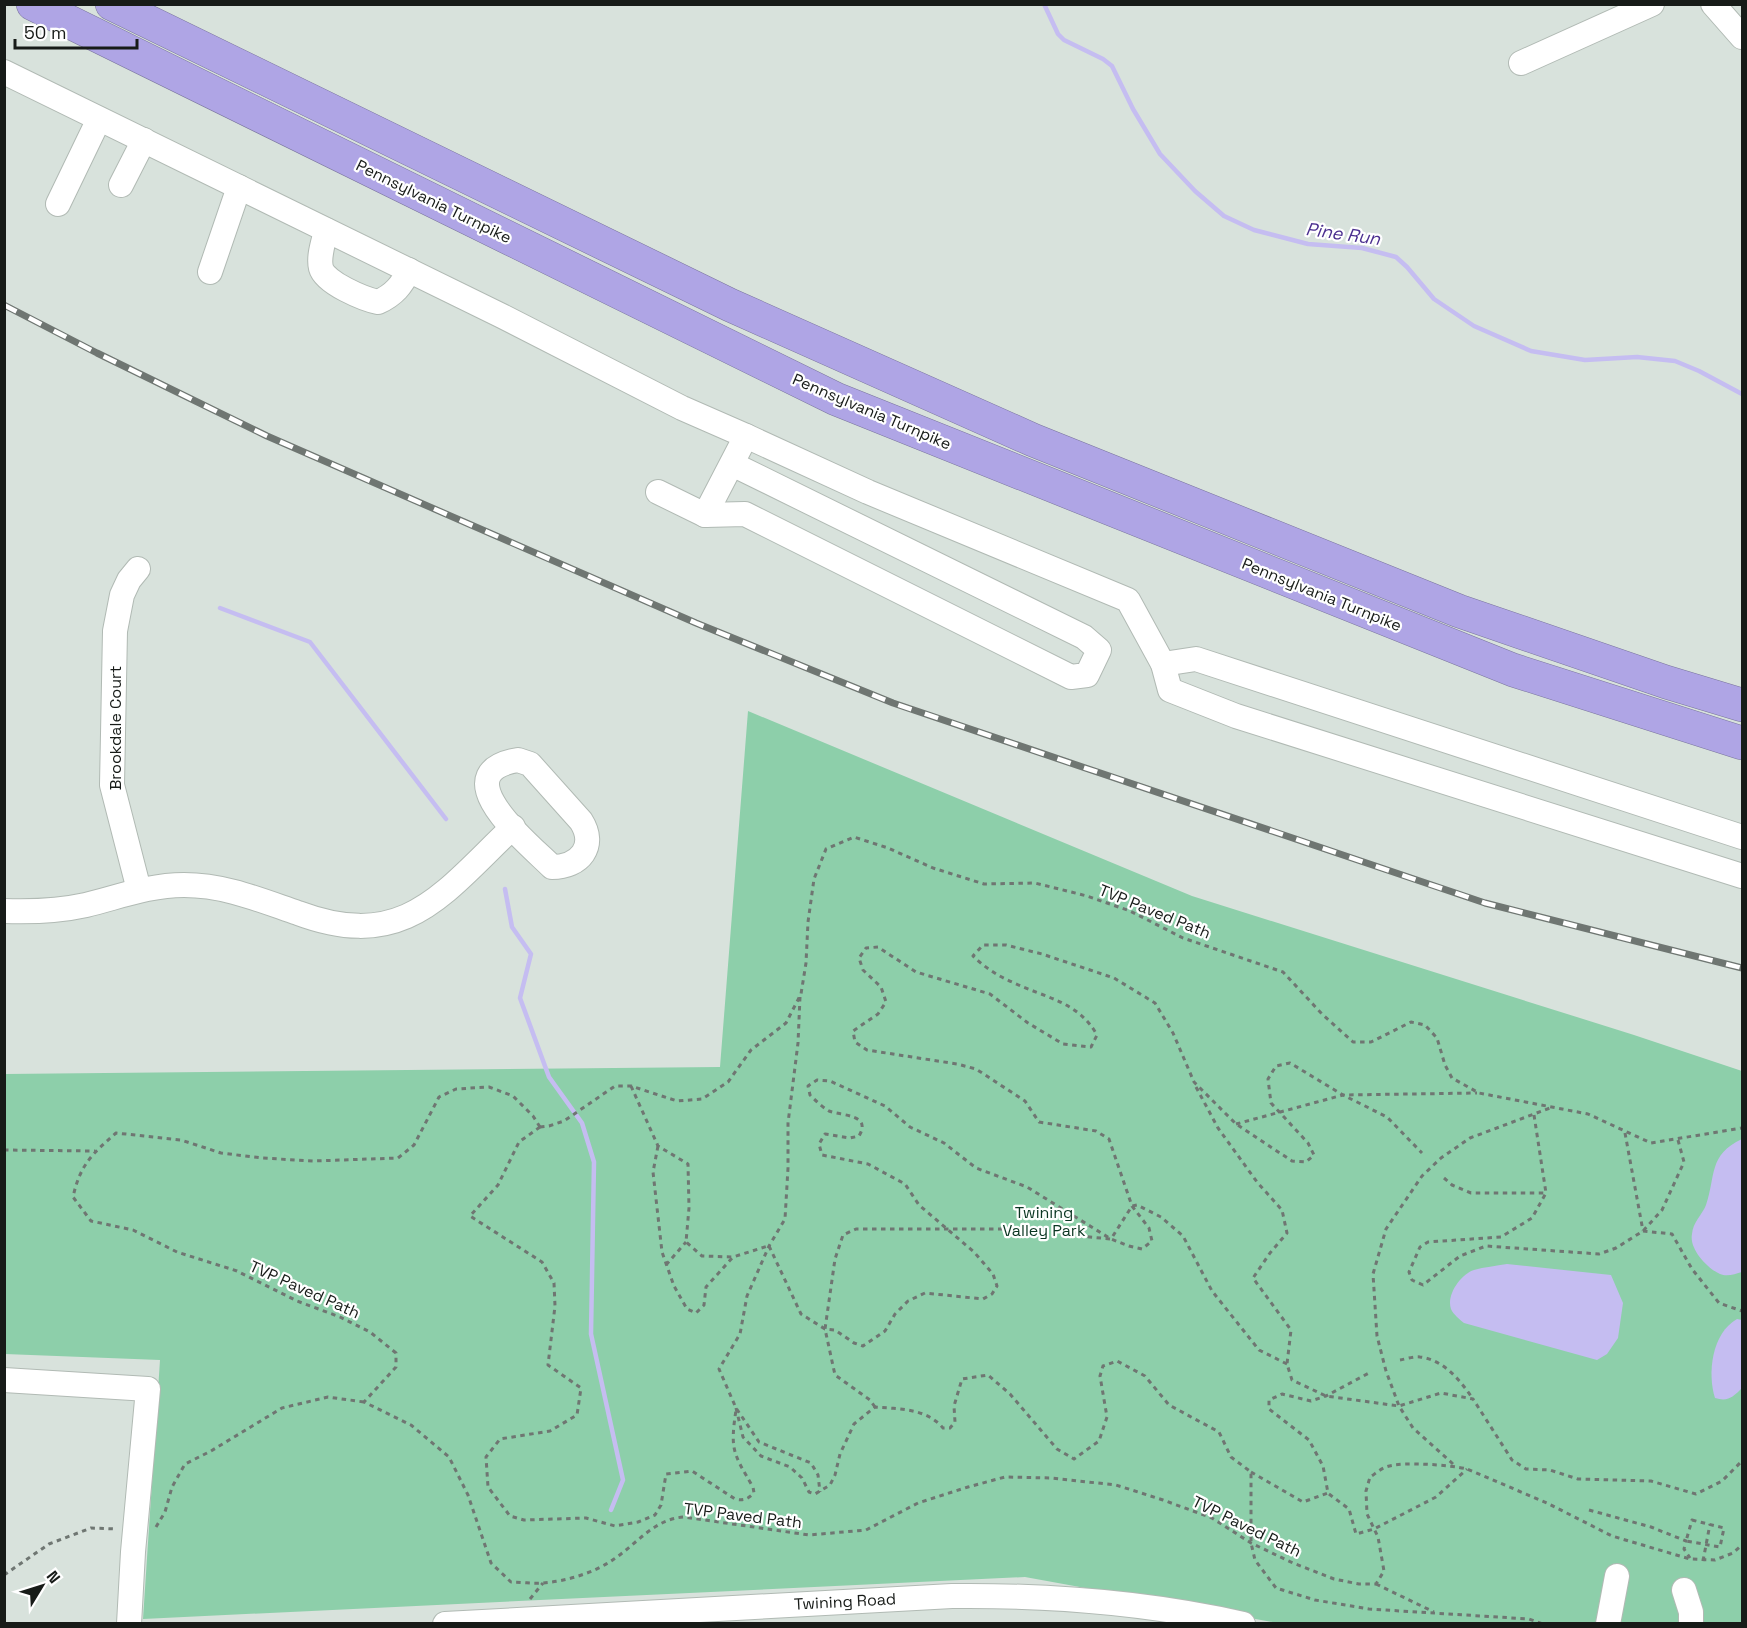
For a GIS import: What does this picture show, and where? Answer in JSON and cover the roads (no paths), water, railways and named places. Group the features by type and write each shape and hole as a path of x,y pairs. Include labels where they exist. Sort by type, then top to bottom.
{"highway":[{"name":"Pennsylvania Turnpike","path":"33,4 836,399 1513,670 1743,743"},
{"path":"112,4 730,305 1033,440 1459,611 1666,682 1743,705"}],"street":[{"path":"1521,63 1653,4"},
{"path":"1713,4 1743,37"},
{"path":"4,72 409,270 682,408 868,492 1128,600 1162,664 1170,690 1236,716 1743,876"},
{"path":"58,204 99,119"},
{"path":"121,185 144,140"},
{"path":"210,272 239,187"},
{"path":"326,230 321,267 324,276 330,281 378,302 390,296 401,285 409,270"},
{"path":"705,515 746,436"},
{"path":"658,492 705,515 745,514 1071,677 1087,675 1099,650 1084,637 732,464"},
{"name":"Brookdale Court","path":"138,569 129,580 122,596 115,631 112,785 139,890"},
{"path":"1162,664 1196,659 1743,837"},
{"path":"518,760 530,764 581,821 587,830 588,842 584,853 574,863 565,867 552,867 513,826 488,796 487,783 488,774 496,767 518,760"},
{"path":"4,911 57,910 157,886 202,885 237,891 313,919 358,926 381,924 406,918 434,902 513,826"},
{"path":"4,1380 148,1389 129,1623"},
{"path":"1608,1623 1617,1576"},
{"path":"1684,1590 1691,1612 1691,1623"},
{"name":"Twining Road","path":"445,1623 952,1596 1014,1595 1111,1604 1243,1623"}],"waterway":[{"name":"Pine Run","path":"1044,4 1058,34 1064,40 1103,59 1112,66 1133,109 1160,154 1195,191 1224,216 1254,230 1308,244 1362,248 1396,257 1434,299 1474,326 1531,351 1585,360 1637,357 1675,361 1742,394"},
{"path":"220,608 310,642 446,819"},
{"path":"505,889 512,927 531,954 520,998 549,1077 582,1123 594,1162 591,1334 623,1480 611,1510"}],"railway":[{"path":"4,305 267,436 696,623 893,703 1485,903 1742,968"}],"park label":[{"name":"Twining Valley Park","path":"1044,1221"}]}
